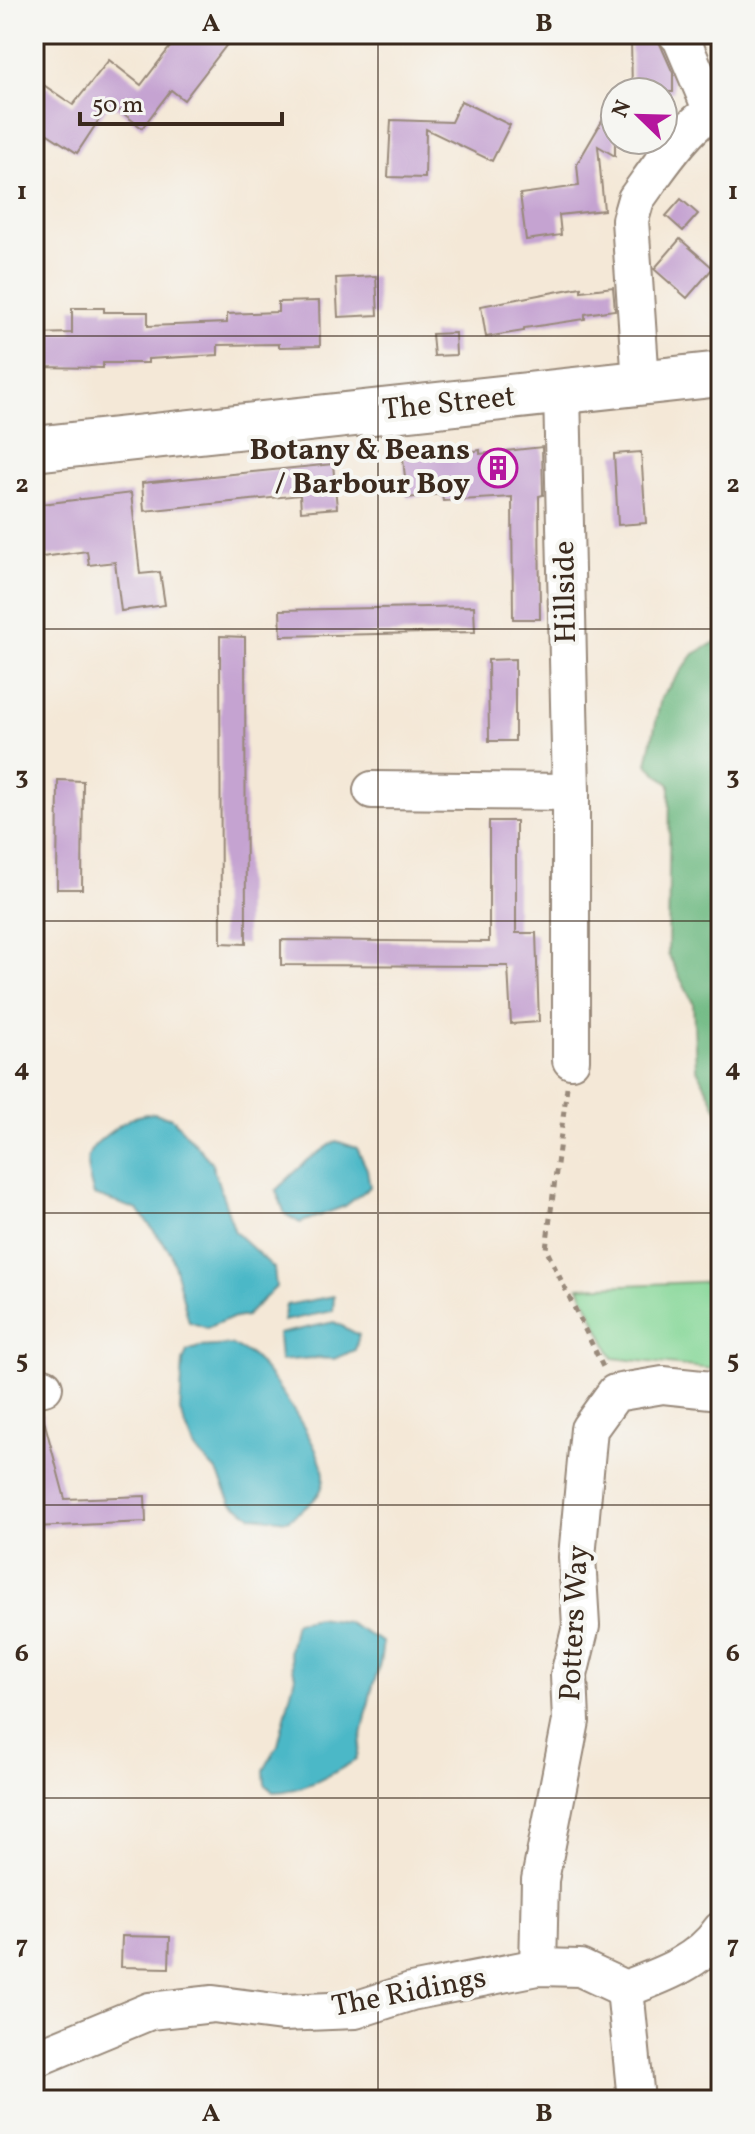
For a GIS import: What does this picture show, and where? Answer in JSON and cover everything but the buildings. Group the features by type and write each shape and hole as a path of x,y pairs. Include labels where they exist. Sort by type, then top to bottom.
{"main road":[{"name":"The Street","path":"34,449 721,374"}],"street":[{"path":"641,382 631,208 697,121 716,110 677,34"},
{"name":"Hillside","path":"562,392 571,792 571,1060"},
{"path":"372,790 571,792"},
{"path":"615,1393 663,1385 721,1391"},
{"name":"Potters Way","path":"538,1967 540,1880 571,1721 569,1675 581,1626 577,1557 589,1429 615,1393"},
{"path":"636,2100 625,1989 668,1973 713,1942 721,1930"},
{"name":"The Ridings","path":"34,2059 150,2011 213,2004 282,2013 355,2010 411,1992 538,1967 580,1968 625,1989"}],"path":[{"path":"571,1060 546,1249 615,1393"}],"green space":[{"path":"721,639 721,1117 696,1067 693,1003 668,954 670,785 647,764 661,698 694,654"},
{"path":"721,1281 721,1370 613,1358 579,1287"}],"water":[{"path":"154,1113 172,1118 211,1162 235,1232 274,1268 276,1287 246,1316 207,1328 189,1322 171,1253 138,1210 94,1195 87,1164 91,1150 123,1123"},
{"path":"336,1141 357,1148 367,1169 370,1187 345,1206 300,1223 285,1214 276,1190 308,1160"},
{"path":"334,1296 333,1311 283,1321 286,1305"},
{"path":"334,1322 359,1335 355,1350 334,1359 280,1361 278,1334"},
{"path":"232,1345 252,1356 273,1380 306,1431 321,1463 324,1475 321,1490 312,1502 287,1520 252,1516 231,1502 217,1472 195,1449 180,1412 183,1362 187,1351"},
{"path":"317,1618 346,1622 382,1642 380,1664 356,1760 316,1782 273,1792 265,1784 264,1770 278,1745 295,1676 289,1651 295,1622"}],"place":[{"name":"Botany & Beans / Barbour Boy","path":"498,468"}]}
